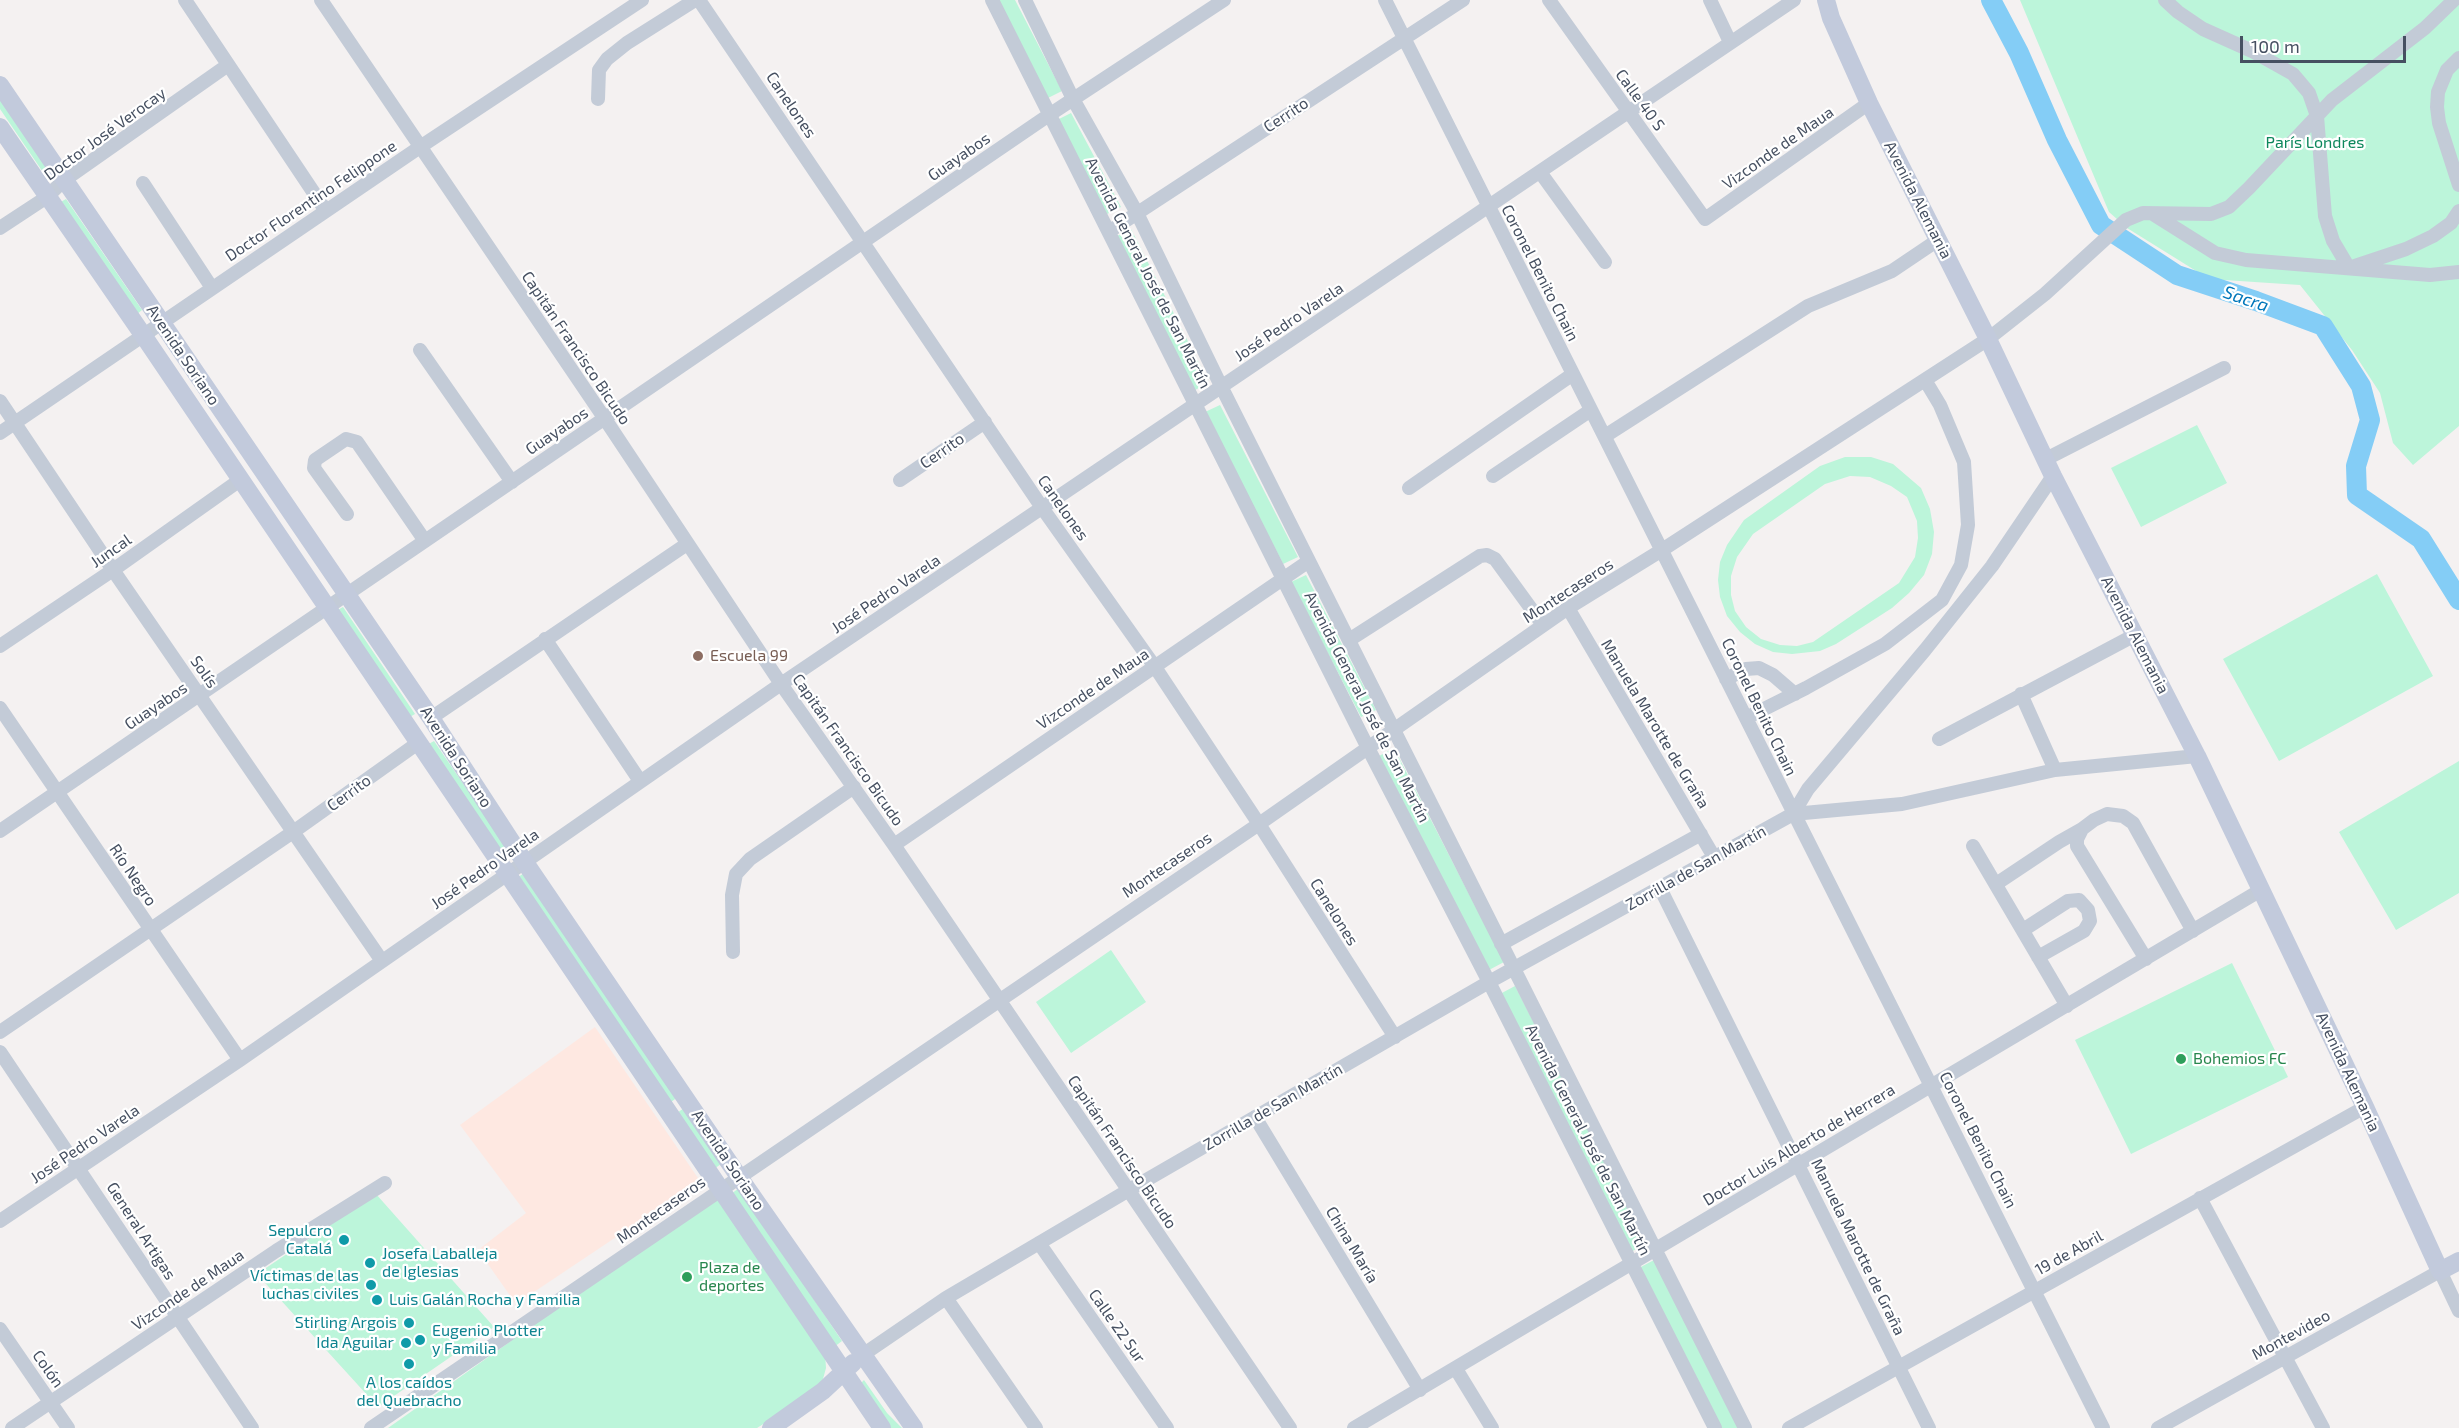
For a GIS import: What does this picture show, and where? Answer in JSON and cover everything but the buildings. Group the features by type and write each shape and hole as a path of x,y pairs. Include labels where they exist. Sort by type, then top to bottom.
{"street":[{"path":"185,0 326,211"},
{"name":"Capitán Francisco Bicudo","path":"321,0 605,419 781,684 894,845 1290,1428"},
{"name":"Doctor Florentino Felippone","path":"0,433 420,147 642,0"},
{"path":"598,99 599,69 607,59 627,43 697,0"},
{"name":"Canelones","path":"697,0 864,242 1043,509 1155,667 1259,824 1395,1037"},
{"name":"Avenida General José de San Martín","path":"992,0 1368,748 1715,1428"},
{"name":"Avenida General José de San Martín","path":"1025,0 1073,99 1137,213 1222,388 1745,1428"},
{"name":"Guayabos","path":"0,831 201,696 346,594 1049,115 1224,0"},
{"name":"Coronel Benito Chain","path":"1385,0 2103,1428"},
{"name":"Cerrito","path":"1110,231 1463,0"},
{"name":"Calle 40 S","path":"1549,0 1705,219"},
{"path":"1710,0 1730,42"},
{"name":"José Pedro Varela","path":"0,1221 240,1060 507,872 781,684 1794,0"},
{"name":"Avenida Alemania","path":"1826,0 1831,18 1869,103 2050,468 2197,756 2440,1271"},
{"path":"2165,0 2203,29 2252,51 2293,74 2309,93 2317,116 2325,216 2333,241 2349,268"},
{"path":"2151,213 2211,214 2229,207 2332,100 2425,28 2454,0"},
{"path":"2459,58 2447,70 2438,92 2437,107 2439,123 2459,185"},
{"name":"Doctor José Verocay","path":"0,228 47,197 63,181 228,65"},
{"name":"Avenida Soriano","path":"0,85 63,181 431,718 524,861 739,1177 914,1428"},
{"name":"Vizconde de Maua","path":"1705,219 1869,103"},
{"name":"Avenida Soriano","path":"0,127 672,1115 882,1428"},
{"path":"1540,172 1605,262"},
{"path":"144,183 212,288"},
{"path":"2349,268 2406,249 2433,236 2451,223 2459,211"},
{"name":"Montecaseros","path":"370,1428 571,1293 720,1188 998,999 1259,824 1568,608 1662,550 1988,339 2046,294 2126,220 2143,213 2151,213"},
{"path":"2151,213 2215,253 2246,260 2430,275 2459,272"},
{"path":"1605,436 1808,306 1892,271 1938,240"},
{"path":"420,350 512,482"},
{"path":"1793,814 1808,789 1992,566 2050,468 2224,368"},
{"path":"1409,488 1573,374"},
{"path":"1746,718 1795,694 1885,644 1942,600 1961,565 1968,525 1964,462 1940,405 1925,380"},
{"name":"Solís","path":"0,401 113,570 382,961"},
{"path":"1492,476 1591,410"},
{"name":"Cerrito","path":"900,480 985,422"},
{"path":"347,514 314,468 315,460 346,439 357,442 426,541"},
{"name":"Juncal","path":"0,646 240,480"},
{"name":"Cerrito","path":"0,1032 293,832 418,743 431,718 687,544"},
{"path":"1349,640 1480,556 1486,555 1495,559 1544,626"},
{"name":"Vizconde de Maua","path":"894,845 1309,561"},
{"name":"Manuela Marotte de Graña","path":"1568,608 1714,857"},
{"path":"1939,739 2135,635"},
{"path":"545,639 640,781"},
{"path":"1726,679 1746,669 1759,668 1773,675 1795,694"},
{"path":"2021,694 2055,770"},
{"name":"Río Negro","path":"0,708 240,1060"},
{"name":"Zorrilla de San Martín","path":"771,1428 823,1391 864,1354 945,1298 1489,982 1793,814 1902,804 2055,770 2197,756"},
{"path":"734,952 732,895 736,874 750,859 854,787"},
{"path":"1996,884 2094,820 2107,814 2123,816 2133,823 2193,931"},
{"path":"2082,829 2077,838 2077,846 2146,959"},
{"path":"1501,944 1701,834"},
{"path":"1973,846 2067,1006"},
{"name":"Manuela Marotte de Graña","path":"1660,888 1800,1164 1898,1369 1929,1428"},
{"name":"Doctor Luis Alberto de Herrera","path":"1354,1428 2261,890"},
{"path":"2023,930 2068,901 2079,900 2088,910 2090,921 2084,931 2038,957"},
{"name":"General Artigas","path":"0,1052 80,1168 252,1428"},
{"path":"672,1115 689,1103"},
{"name":"19 de Abril","path":"1789,1428 2364,1107"},
{"name":"China María","path":"1255,1117 1420,1390"},
{"name":"Vizconde de Maua","path":"12,1428 276,1251 385,1183"},
{"path":"2200,1198 2323,1428"},
{"name":"Calle 22 Sur","path":"1039,1243 1167,1428"},
{"path":"2459,1261 2440,1271 2459,1311"},
{"name":"Montevideo","path":"2158,1428 2440,1271"},
{"path":"945,1298 1036,1428"},
{"name":"Colón","path":"0,1329 68,1428"},
{"path":"1456,1369 1493,1428"}],"shaded area":[{"path":"595,1027 700,1181 516,1304 478,1250 526,1213 460,1125"}],"green space":[{"path":"998,0 1015,0 1062,91 1048,98"},
{"name":"París Londres","path":"2020,0 2459,0 2459,426 2413,465 2393,443 2380,393 2352,350 2300,285 2209,279 2127,228 2109,212"},
{"path":"0,96 56,177 49,181 0,109"},
{"path":"1071,113 1121,207 1107,214 1057,120"},
{"path":"66,199 142,310 136,315 59,203"},
{"path":"1131,229 1209,383 1195,390 1117,236"},
{"path":"1220,405 1298,557 1283,564 1205,412"},
{"path":"2197,425 2227,483 2141,527 2111,468"},
{"path":"1845,457 1871,457 1893,464 1921,488 1930,509 1934,532 1932,554 1924,575 1909,593 1892,608 1836,644 1820,651 1792,654 1773,652 1755,644 1740,632 1727,616 1720,597 1718,580 1720,562 1727,545 1744,520 1820,466","holes":["1850,476 1870,477 1891,486 1907,497 1917,521 1918,538 1915,557 1899,583 1813,642 1797,646 1780,645 1761,639 1746,627 1735,611 1731,595 1731,576 1737,557 1753,534 1825,484"]},
{"path":"2377,574 2433,676 2279,761 2223,659"},
{"path":"1306,575 1376,710 1361,717 1291,582"},
{"path":"343,607 415,714 408,718 336,611"},
{"path":"434,741 511,854 504,859 427,745"},
{"path":"1394,748 1504,962 1489,970 1379,756"},
{"path":"2459,761 2459,893 2396,930 2339,832"},
{"path":"524,873 678,1097 671,1102 517,878"},
{"path":"1111,950 1146,1002 1071,1053 1036,1002"},
{"name":"Bohemios FC","path":"2232,963 2288,1077 2131,1154 2075,1040"},
{"path":"1515,986 1646,1243 1631,1252 1500,994"},
{"path":"684,1108 721,1164 714,1169 677,1113"},
{"path":"739,1188 842,1341 834,1347 731,1194"},
{"path":"376,1194 494,1327 378,1407 257,1274"},
{"name":"Plaza de deportes","path":"713,1198 720,1200 825,1353 826,1368 823,1379 814,1392 757,1428 388,1428"},
{"path":"1654,1260 1739,1428 1720,1428 1639,1268"},
{"path":"864,1380 887,1413 902,1428 890,1428 861,1383"}],"waterway":[{"name":"Sacra","path":"1991,0 2019,53 2057,140 2101,225 2177,275 2323,326 2361,386 2370,420 2356,466 2357,495 2421,539 2459,600"}],"place":[{"name":"Escuela 99","path":"698,656"},
{"name":"Bohemios FC","path":"2181,1059"},
{"name":"Sepulcro Catalá","path":"344,1240"},
{"name":"Josefa Laballeja de Iglesias","path":"370,1263"},
{"name":"Plaza de deportes","path":"687,1277"},
{"name":"Víctimas de las luchas civiles","path":"371,1285"},
{"name":"Luis Galán Rocha y Familia","path":"377,1300"},
{"name":"Stirling Argois","path":"409,1323"},
{"name":"Eugenio Plotter y Familia","path":"420,1340"},
{"name":"Ida Aguilar","path":"406,1343"},
{"name":"A los caídos del Quebracho","path":"409,1364"}]}
